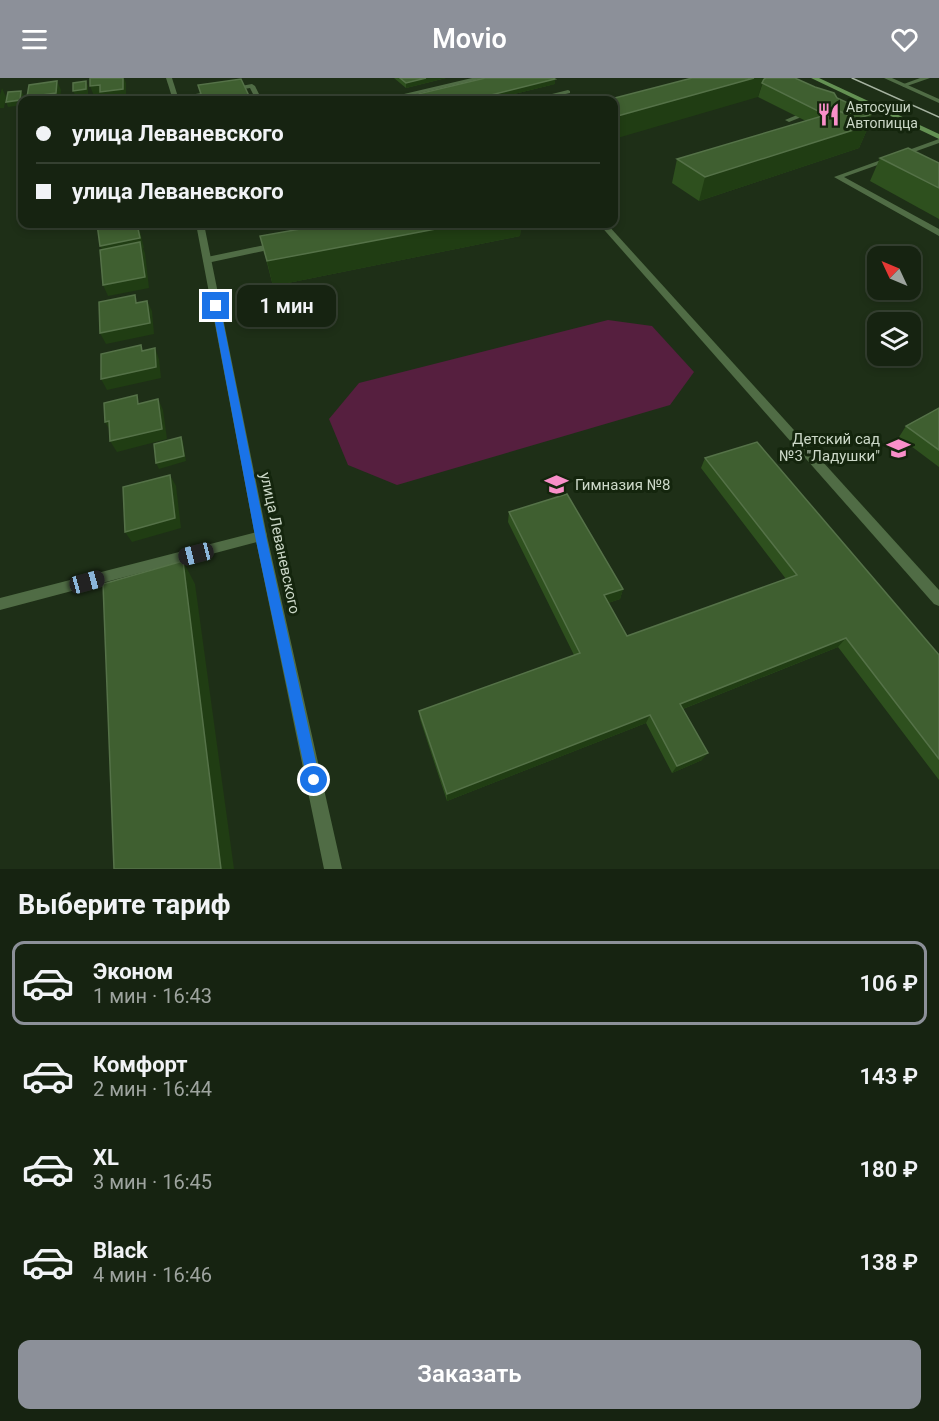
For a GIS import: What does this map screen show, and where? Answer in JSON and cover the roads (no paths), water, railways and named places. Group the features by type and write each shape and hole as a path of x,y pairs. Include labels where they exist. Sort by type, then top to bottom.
{"main road":[{"path":"814,78 939,139"}],"street":[{"path":"169,78 175,96"},
{"path":"409,96 407,94 481,78"},
{"path":"887,78 939,101"},
{"path":"904,85 927,78"},
{"path":"194,96 252,86 257,96"},
{"path":"550,96 568,92"},
{"path":"789,120 797,117"},
{"path":"939,139 838,177 939,233"},
{"path":"899,155 913,162"},
{"name":"улица Леваневского","path":"201,228 261,536 333,869"},
{"path":"607,228 939,600"},
{"path":"207,260 286,244"},
{"path":"0,604 261,536"}],"tram line":[{"path":"852,78 939,117"}],"place":[{"name":"Автосуши Автопицца","path":"828,115"},
{"name":"Детский сад №3 \"Ладушки\"","path":"898,448"},
{"name":"Гимназия №8","path":"557,485"}]}
